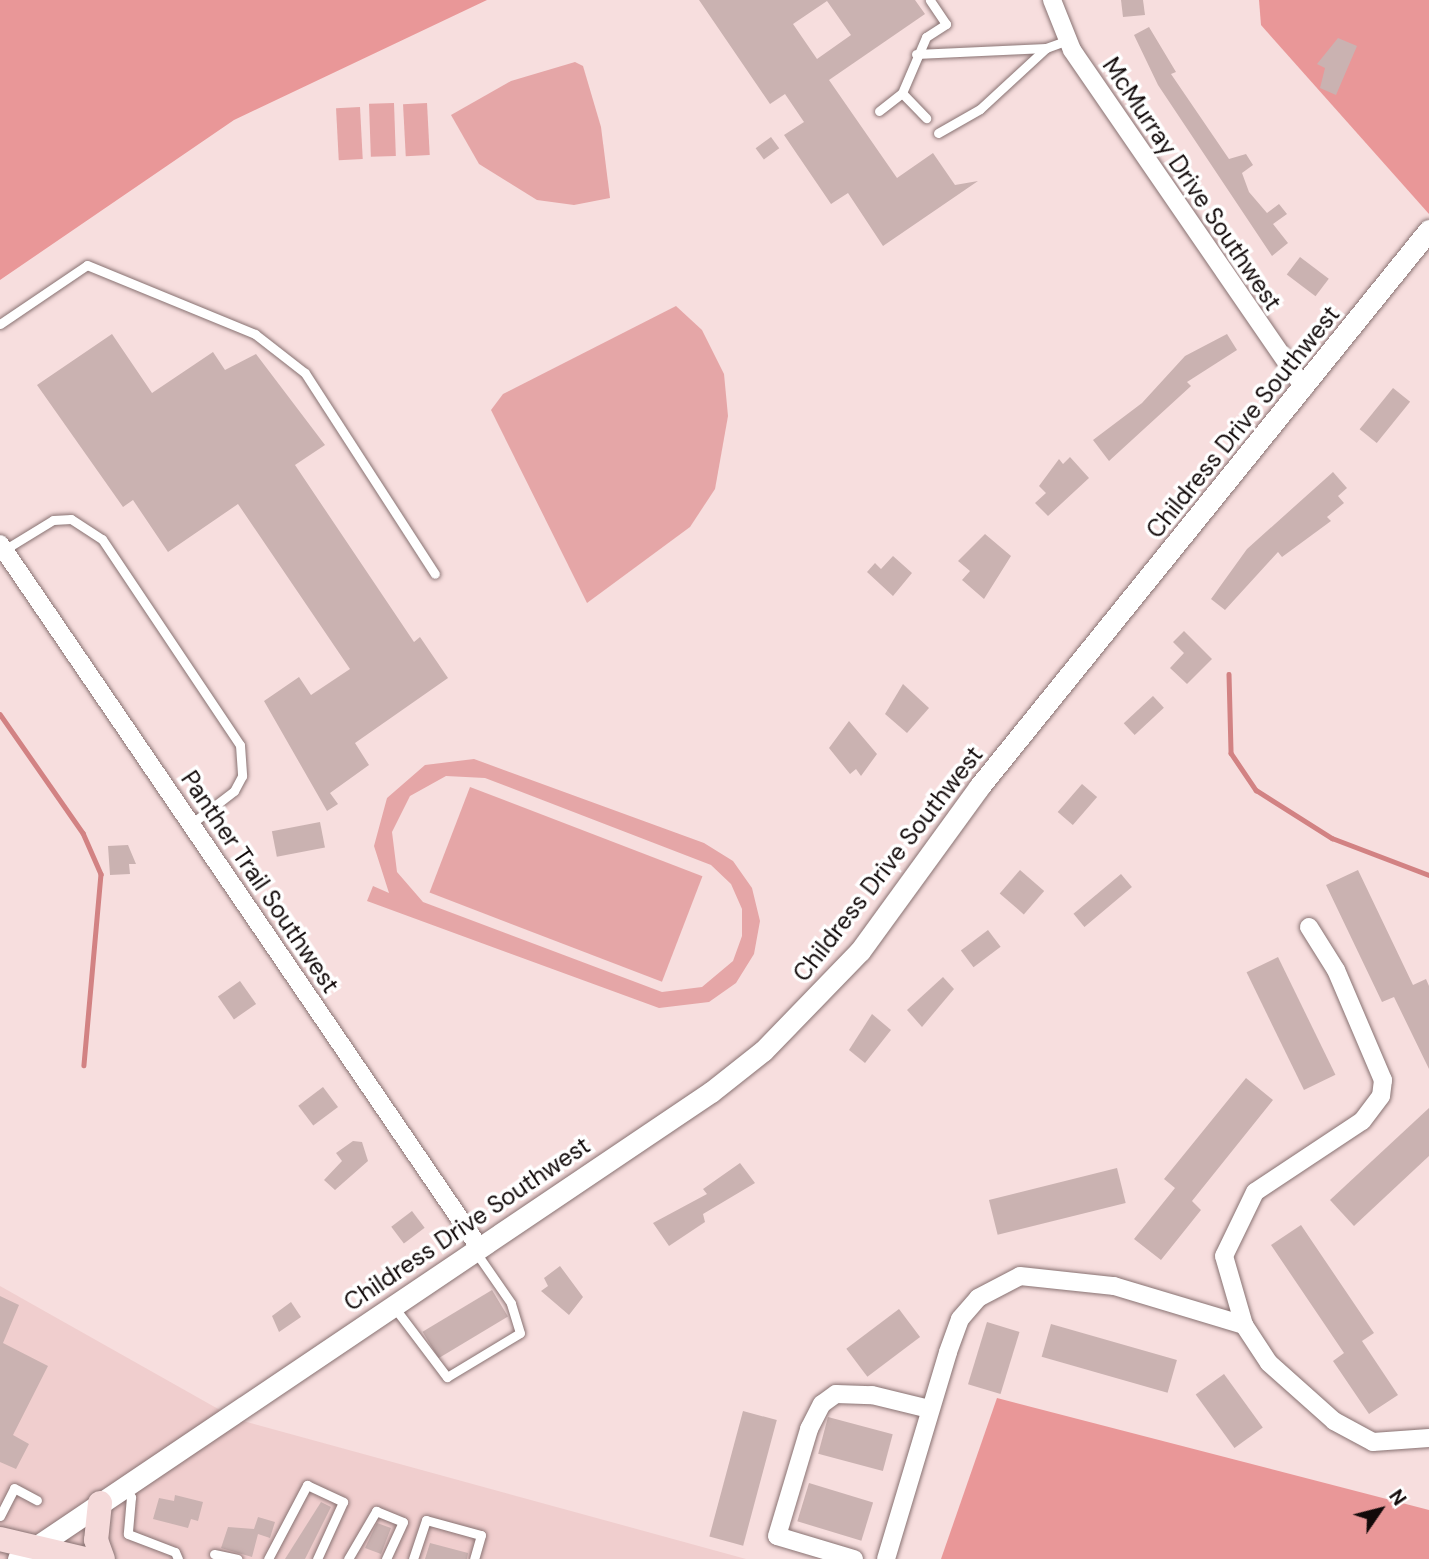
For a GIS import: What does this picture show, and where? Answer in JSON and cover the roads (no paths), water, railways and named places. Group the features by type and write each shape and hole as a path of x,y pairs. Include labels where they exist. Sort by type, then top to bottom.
{"main road":[{"path":"100,1503 96,1540 103,1559"},
{"path":"0,1539 26,1553 85,1559"}],"street":[{"name":"McMurray Drive Southwest","path":"1052,0 1068,40 1304,388"},
{"name":"Childress Drive Southwest","path":"26,1553 711,1092 813,1004 979,787 1429,230"},
{"name":"Panther Trail Southwest","path":"2,547 477,1248"},
{"path":"1309,927 1336,970 1383,1080 1381,1096 1362,1121 1255,1192 1239,1218 1224,1256 1244,1325 1269,1363 1334,1421 1373,1442 1429,1438"},
{"path":"886,1559 929,1409 960,1320 978,1298 1020,1276 1114,1286 1244,1325"},
{"path":"854,1559 777,1536 822,1404 836,1394 872,1395 929,1409"}],"lane":[{"path":"879,111 902,93 916,54 946,23 930,0"},
{"path":"916,54 1046,48 1068,40"},
{"path":"938,133 980,109 1046,48"},
{"path":"902,93 926,118"},
{"path":"0,324 88,265 255,334 305,373 435,574"},
{"path":"2,547 53,520 71,519 102,539 240,745 242,776 234,791 191,824"},
{"path":"393,1305 447,1377 520,1333 511,1303 477,1248"},
{"path":"268,1559 307,1485 343,1502 317,1559"},
{"path":"0,1516 14,1488 37,1500"},
{"path":"122,1488 131,1497 128,1534 175,1552 178,1559"},
{"path":"348,1559 376,1511 403,1522 387,1559"},
{"path":"413,1559 426,1520 481,1535 474,1559"},
{"path":"214,1554 237,1559"}],"waterway":[{"path":"1229,674 1231,753 1256,790 1332,838 1429,875"},
{"path":"0,714 83,833 101,874 84,1065"}]}
